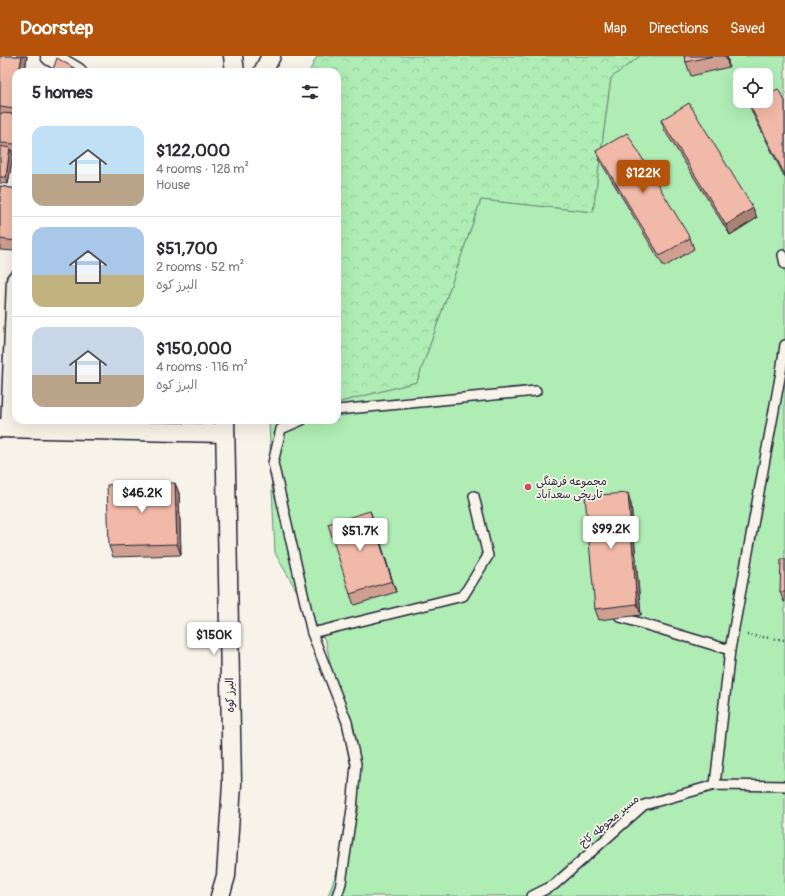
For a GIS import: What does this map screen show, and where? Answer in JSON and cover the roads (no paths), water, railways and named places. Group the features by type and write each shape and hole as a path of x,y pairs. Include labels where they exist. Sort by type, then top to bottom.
{"street":[{"path":"50,56 70,68"},
{"path":"233,56 234,68"},
{"path":"265,68 271,56"},
{"path":"12,334 5,428 225,426"},
{"name":"البرز کوه","path":"220,896 226,876 232,784 225,426"}],"lane":[{"path":"715,785 730,650 785,345"},
{"path":"341,410 536,391"},
{"path":"293,424 281,429 273,463 312,633 346,722 356,764 342,884 338,896"},
{"path":"312,633 463,596 488,556 474,496"},
{"path":"620,617 730,650"},
{"name":"مسیر محوطه کاخ","path":"532,896 554,885 644,805 715,785 785,786"}],"place":[{"name":"مجموعه فرهنگی تاریخی سعدآباد","path":"528,487"}]}
